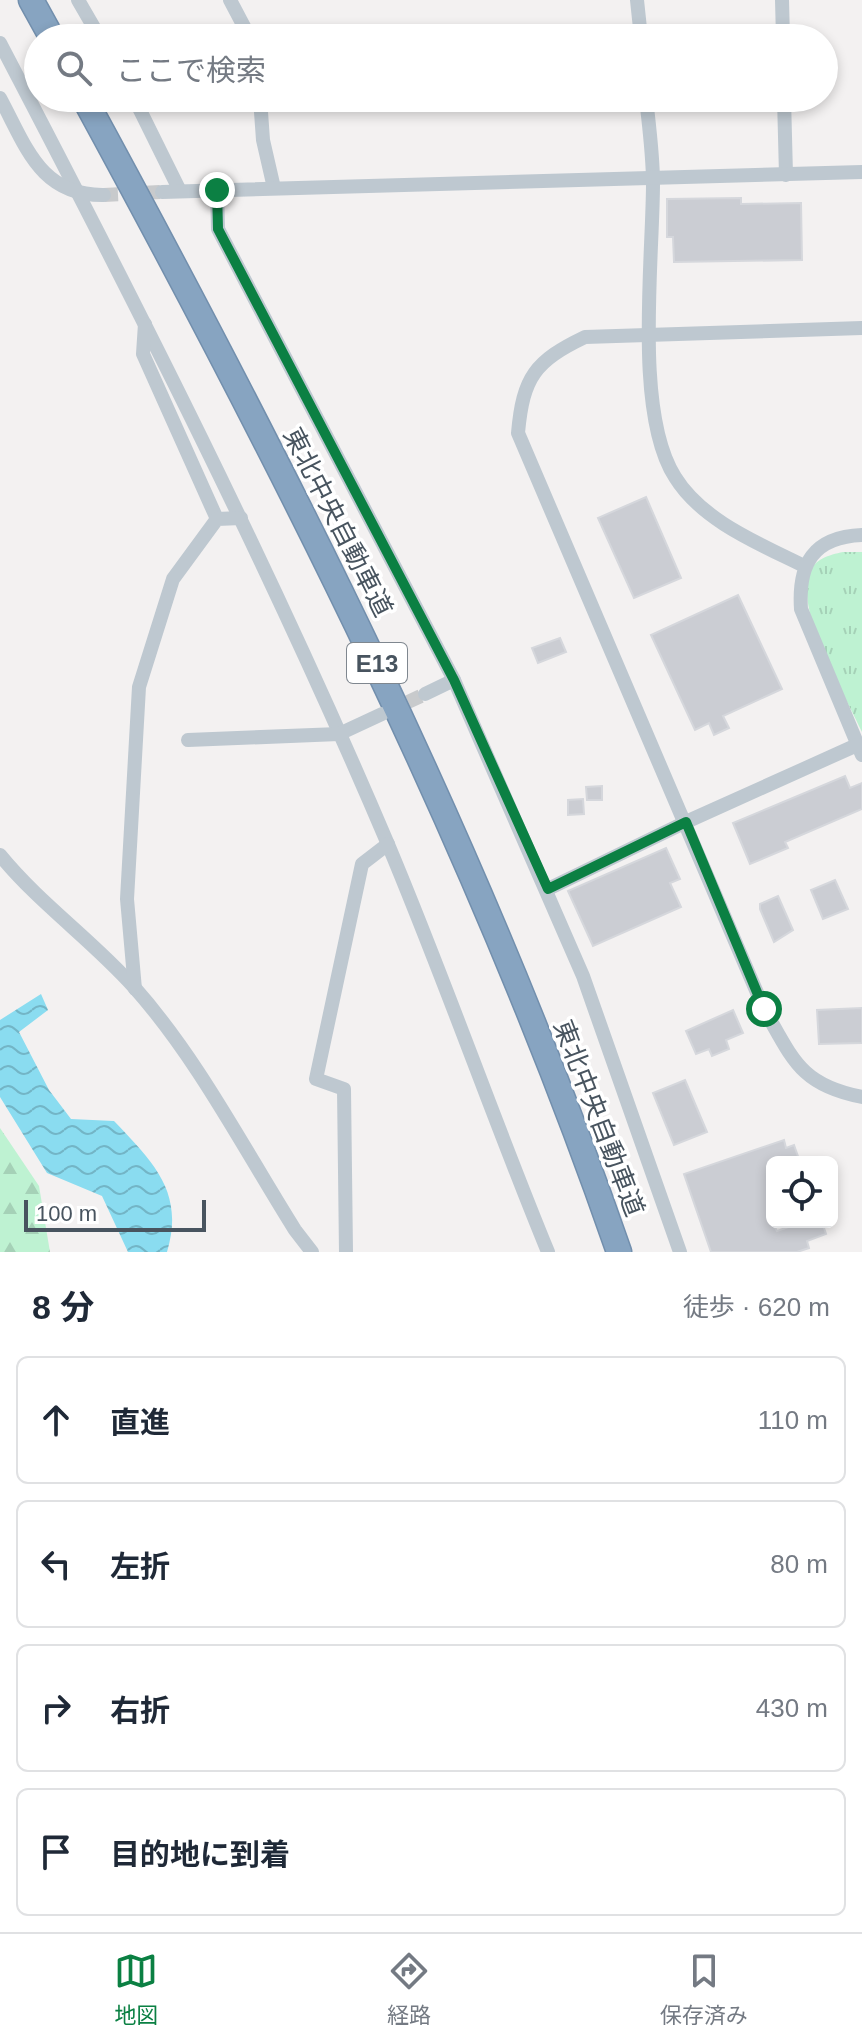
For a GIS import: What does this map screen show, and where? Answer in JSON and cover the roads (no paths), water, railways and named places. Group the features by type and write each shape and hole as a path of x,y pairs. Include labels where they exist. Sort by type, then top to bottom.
{"highway":[{"path":"31,0 44,24"},
{"path":"46,0 59,24"},
{"name":"東北中央自動車道","path":"92,112 207,323 364,635 427,772 541,1040 619,1252"},
{"name":"東北中央自動車道","path":"107,112 223,326 362,601 502,916 555,1047 631,1252"}],"street":[{"path":"78,0 92,24"},
{"path":"230,0 243,24"},
{"path":"637,0 640,24"},
{"path":"782,0 783,24"},
{"path":"0,43 24,89"},
{"path":"0,98 48,179 80,195 104,195"},
{"path":"36,112 241,518 339,734 388,844 548,1252"},
{"path":"141,112 180,191"},
{"path":"261,112 263,140 274,188"},
{"path":"647,112 653,179 650,332 660,442 675,478 703,509 804,566"},
{"path":"784,112 786,175"},
{"path":"162,192 862,172"},
{"path":"217,190 218,229 454,680 548,889 583,976 680,1252"},
{"path":"145,324 143,354 217,519"},
{"path":"862,328 650,332 585,337 547,355 521,398 518,433 764,1009 796,1064 831,1091 862,1097"},
{"path":"217,519 241,518"},
{"path":"135,989 127,899 139,687 173,579 217,519"},
{"path":"548,889 686,822 860,750 801,609 799,587 804,566 824,543 862,535"},
{"path":"425,694 454,680"},
{"path":"188,740 339,734 382,714"},
{"path":"346,1252 344,1089 316,1079 362,864 388,844"},
{"path":"0,855 31,892 100,952 135,989 202,1080 295,1230 312,1252"}],"water":[{"path":"41,994 48,1010 19,1032 49,1090 71,1119 114,1121 153,1165 162,1179 172,1212 167,1252 128,1252 102,1196 47,1173 0,1097 0,1020"}],"tunnel":[{"path":"104,195 162,192"},
{"path":"389,711 425,694"}]}
